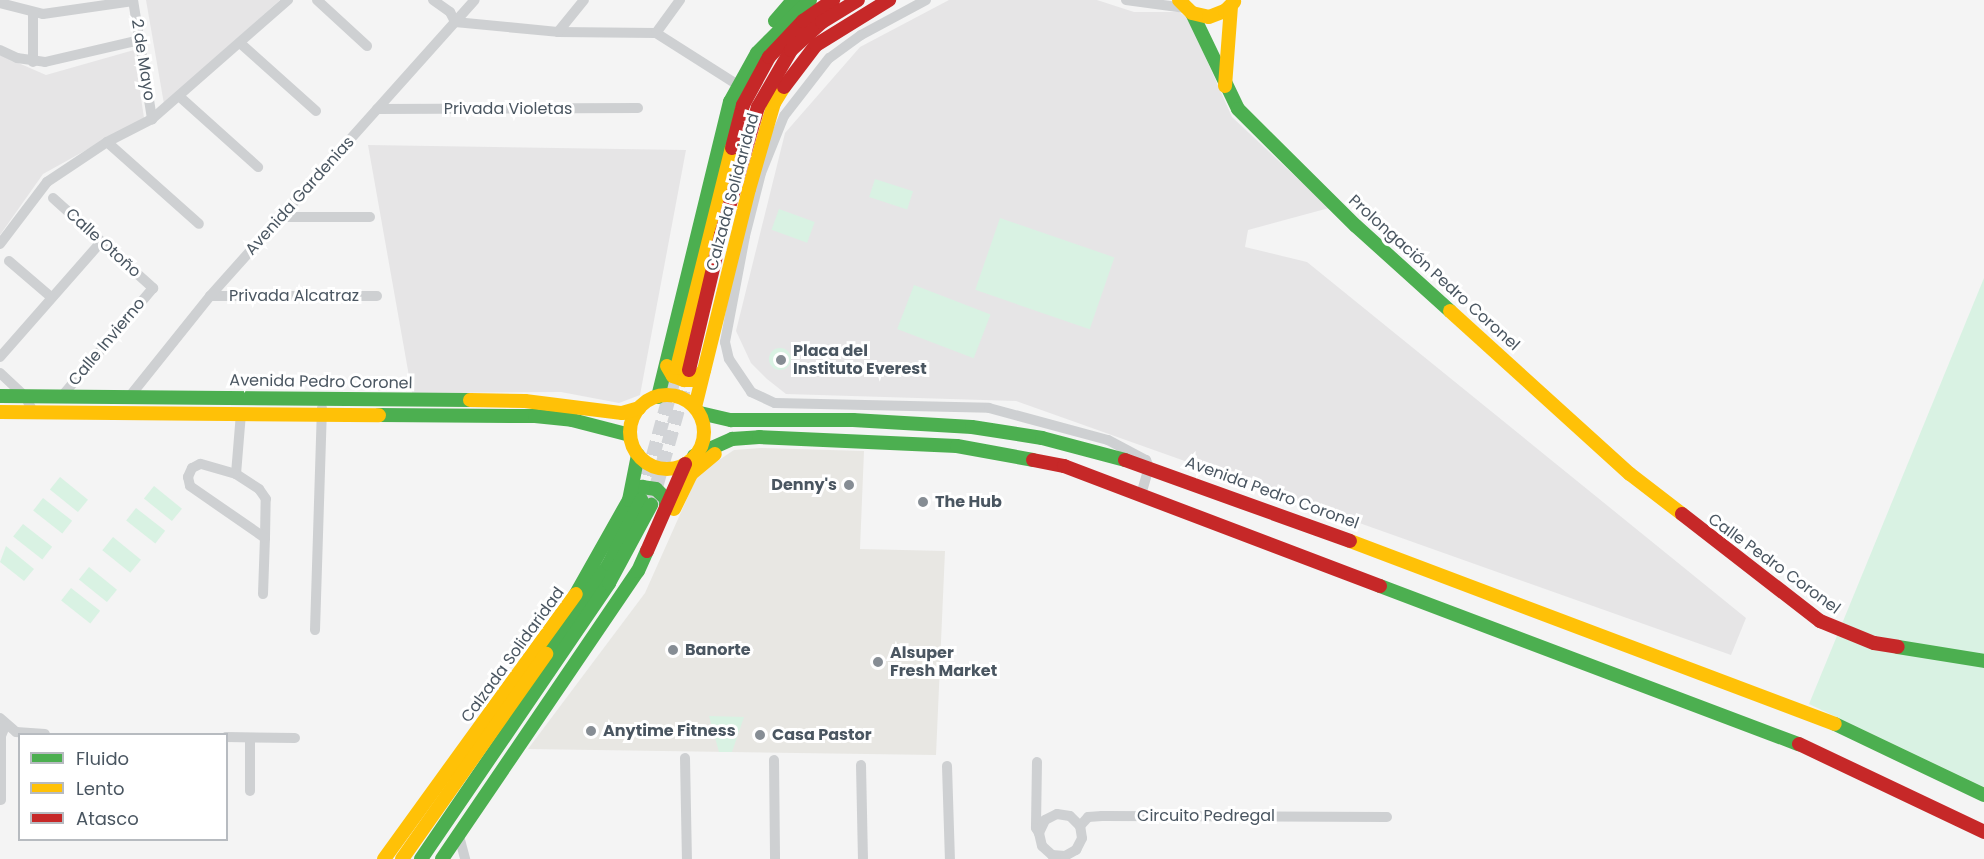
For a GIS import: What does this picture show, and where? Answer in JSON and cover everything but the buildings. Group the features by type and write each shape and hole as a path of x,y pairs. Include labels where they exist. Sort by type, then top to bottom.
{"main road":[{"path":"757,53 764,36 793,0"},
{"name":"Calzada Solidaridad","path":"658,397 722,125 738,85 757,53 810,0"},
{"name":"Calzada Solidaridad","path":"833,0 803,21 769,57 743,105 683,369 742,154 765,92 792,50 822,22 858,0"},
{"name":"Calzada Solidaridad","path":"697,410 748,189 774,103 796,66 816,45 889,0"},
{"path":"1183,4 1217,15 1233,3"},
{"path":"1225,88 1233,3"},
{"name":"Prolongación Pedro Coronel","path":"1183,4 1238,109 1356,226 1630,474"},
{"path":"667,355 669,371 684,380 696,380 708,361"},
{"name":"Avenida Pedro Coronel","path":"0,396 130,396 535,416 572,420 630,435"},
{"path":"442,859 638,571 666,507 689,460 703,435 697,410 673,396 658,397 639,408 630,435 638,455 665,469 689,460 713,445 746,437 892,442 999,452 1064,466 1142,492 1797,743 1984,832"},
{"name":"Avenida Pedro Coronel","path":"0,412 240,413 322,406 525,401 622,413 639,408"},
{"name":"Avenida Pedro Coronel","path":"697,410 731,420 946,424 1042,438 1149,467 1810,712 1984,795"},
{"path":"892,442 900,437 945,439 951,430 946,424"},
{"path":"561,686 576,675 636,588 687,483 705,460 746,444 845,447 861,441"},
{"name":"Calzada Solidaridad","path":"421,859 473,786 609,583 641,500 638,455"},
{"name":"Calle Pedro Coronel","path":"1630,474 1820,621 1874,643 1984,661"},
{"path":"641,500 642,487 656,489 666,499 666,507"},
{"name":"Calzada Solidaridad","path":"384,859 555,627 641,500"},
{"name":"Calzada Solidaridad","path":"402,859 609,564 641,500"},
{"path":"473,786 497,776"}],"street":[{"name":"2 de Mayo","path":"0,3 33,12 71,12 133,0 152,119"},
{"path":"0,244 47,182 107,142 152,119 180,97 288,0"},
{"path":"317,0 367,46"},
{"path":"433,0 450,12 455,22 558,32 656,33 738,85"},
{"name":"Avenida Gardenias","path":"130,396 210,296 475,0"},
{"path":"558,32 584,0"},
{"path":"656,33 680,0"},
{"path":"926,0 861,35 829,58 784,116 761,173 733,291 725,342 734,370 751,392 775,403 989,408 1108,440 1139,455 1149,467 1142,492"},
{"path":"1126,0 1183,4"},
{"path":"33,12 33,62"},
{"path":"0,50 33,62 140,40"},
{"path":"240,43 316,111"},
{"path":"180,97 258,167"},
{"name":"Privada Violetas","path":"377,109 638,108"},
{"path":"107,142 199,224"},
{"name":"Calle Otoño","path":"53,198 153,288"},
{"path":"282,217 370,217"},
{"path":"0,357 101,242"},
{"path":"9,261 51,297"},
{"name":"Calle Invierno","path":"62,396 153,288"},
{"name":"Privada Alcatraz","path":"210,296 377,297"},
{"path":"0,373 25,396 33,412"},
{"path":"315,630 322,406"},
{"path":"236,474 240,413"},
{"path":"264,594 266,499 259,489 236,474 200,464 192,468 188,477 190,486 265,538"},
{"path":"1,800 3,722 16,732 26,733"},
{"path":"228,737 295,738"},
{"path":"250,738 250,791"},
{"path":"685,758 687,859"},
{"path":"774,760 775,859"},
{"path":"1037,762 1036,828 1048,857 1065,856 1076,850 1082,838 1080,826 1070,816 1057,814 1045,820 1039,833"},
{"path":"861,765 863,859"},
{"path":"947,766 950,859"},
{"name":"Circuito Pedregal","path":"1080,826 1088,817 1102,816 1387,817"},
{"path":"459,836 465,859"}],"shaded area":[{"path":"146,0 280,0 164,104"},
{"path":"949,0 1097,0 1134,12 1179,12 1188,18 1232,117 1329,208 1248,230 1245,247 1307,262 1746,618 1731,655 1016,401 786,394 767,379 751,363 736,331 785,133 860,47"},
{"path":"134,50 144,118 43,174 0,235 0,55 46,75"},
{"path":"368,145 686,150 640,395 619,403 561,392 412,393"},
{"path":"761,448 864,451 860,549 945,551 936,755 528,749 645,593 698,474 734,450"}],"green space":[{"path":"875,179 913,191 907,209 869,197"},
{"path":"779,209 815,222 807,243 771,230"},
{"path":"1000,218 1114,257 1090,329 975,290"},
{"path":"1984,278 1984,787 1809,704"},
{"path":"914,285 991,314 974,358 897,329"},
{"path":"780,348 788,351 791,359 788,367 780,370 772,367 769,359 772,351"},
{"path":"60,477 88,500 78,512 50,489"},
{"path":"154,486 182,509 172,521 144,498"},
{"path":"43,498 72,521 62,533 33,511"},
{"path":"136,508 165,531 155,543 126,521"},
{"path":"23,524 52,547 42,559 13,537"},
{"path":"113,537 141,560 130,573 102,550"},
{"path":"6,546 34,569 24,581 0,562"},
{"path":"89,567 117,590 107,602 79,579"},
{"path":"71,588 100,611 90,623 61,601"},
{"path":"709,716 744,717 732,752 719,752"}],"tunnel":[{"path":"642,496 677,368"},
{"path":"651,505 689,371"}],"traffic: fast":[{"path":"775,21 793,0"},
{"path":"658,397 730,102 757,53 810,0"},
{"path":"1192,13 1238,109 1356,226 1450,311"},
{"path":"0,396 470,400"},
{"path":"700,413 731,420 853,420 972,427 1042,438 1125,460"},
{"path":"379,415 535,416 572,420 630,435"},
{"path":"694,456 732,439 759,437 957,446 1033,460"},
{"path":"576,594 629,500 638,455"},
{"path":"631,495 642,487 656,489 666,499 666,507"},
{"path":"546,654 609,564 641,500"},
{"path":"421,859 609,583 651,505"},
{"path":"442,859 638,571 647,551"},
{"path":"1380,586 1799,744"},
{"path":"1898,647 1984,661"},
{"path":"1835,724 1984,795"}],"traffic: slow":[{"path":"1179,0 1192,13 1209,17 1225,11 1234,2"},
{"path":"1225,86 1231,6"},
{"path":"695,407 749,189 774,103 784,87"},
{"path":"677,368 732,148"},
{"path":"1450,311 1630,474 1682,514"},
{"path":"667,366 673,376 684,380 696,380 704,370"},
{"path":"667,395 681,398 693,406 701,418 704,432 701,446 693,458 681,466 667,469 653,466 641,458 633,446 630,432 633,418 641,406 653,398 667,395"},
{"path":"470,400 525,401 622,413 639,408"},
{"path":"0,412 379,415"},
{"path":"674,509 691,474 715,454"},
{"path":"1350,541 1835,724"},
{"path":"384,859 576,594"},
{"path":"402,859 546,654"}],"traffic: jam":[{"path":"732,148 743,105 769,57 803,21 833,0"},
{"path":"689,370 721,235 758,107 791,50 822,22 858,0"},
{"path":"784,87 816,45 889,0"},
{"path":"1033,460 1064,466 1380,586"},
{"path":"1125,460 1350,541"},
{"path":"647,551 685,464"},
{"path":"1682,514 1820,621 1874,643 1898,647"},
{"path":"1799,744 1984,832"}],"place":[{"name":"Placa del Instituto Everest","path":"781,360"},
{"name":"Denny's","path":"849,485"},
{"name":"The Hub","path":"923,502"},
{"name":"Banorte","path":"673,650"},
{"name":"Alsuper Fresh Market","path":"878,662"},
{"name":"Anytime Fitness","path":"591,731"},
{"name":"Casa Pastor","path":"760,735"}]}
